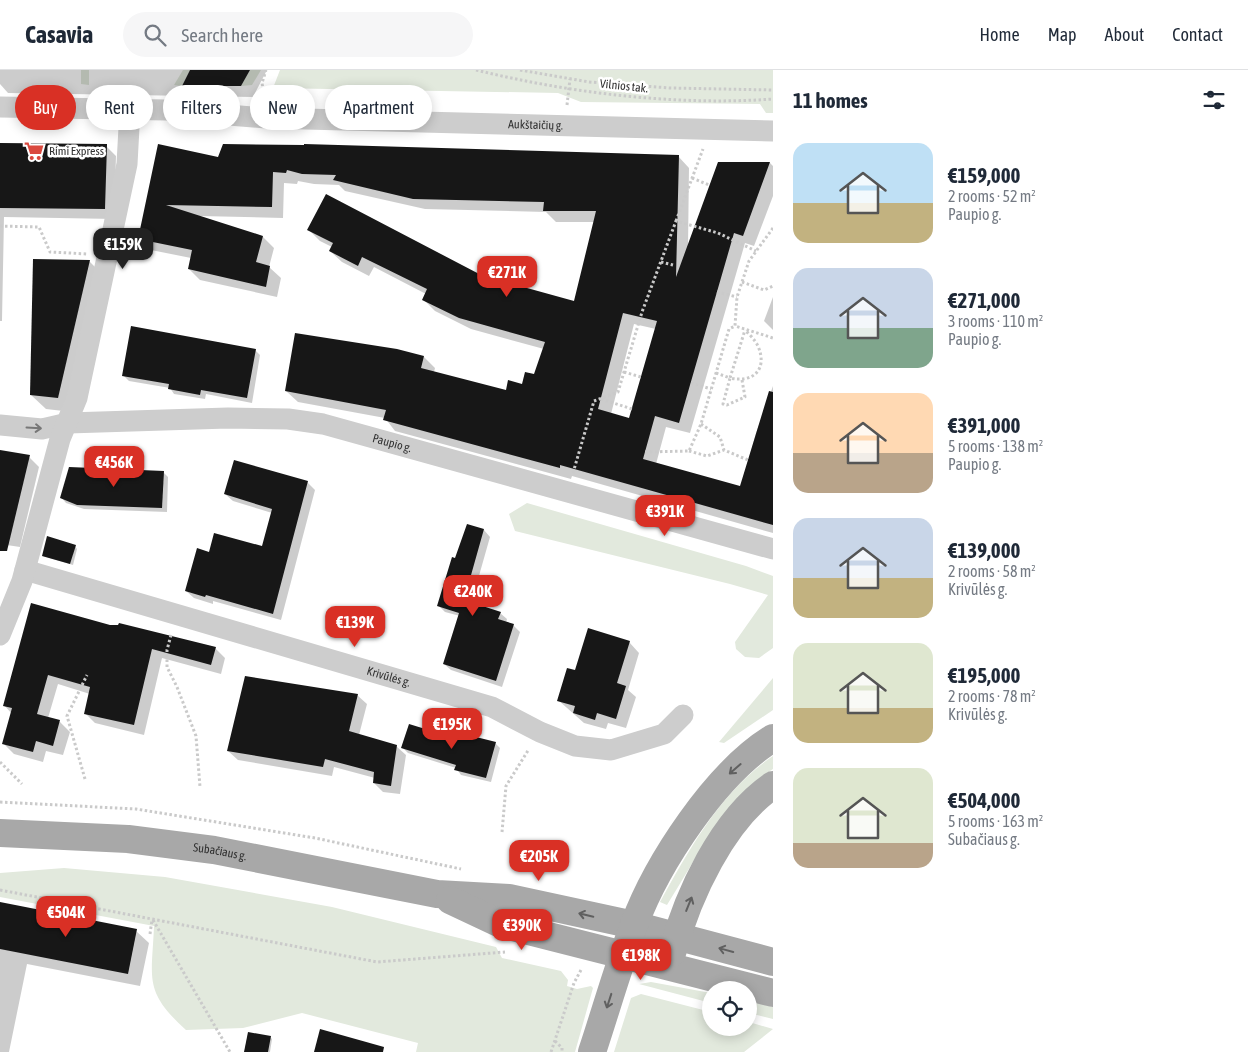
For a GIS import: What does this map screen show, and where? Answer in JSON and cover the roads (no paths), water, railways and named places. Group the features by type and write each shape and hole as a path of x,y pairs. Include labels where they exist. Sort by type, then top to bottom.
{"main road":[{"path":"592,1052 634,925 669,857 700,810 731,771 773,738"},
{"path":"669,967 677,937 706,868 729,830 758,796 773,786"},
{"name":"Subačiaus g.","path":"0,833 128,839 214,850 437,894 509,898 634,925 773,962"},
{"name":"Subačiaus g.","path":"437,894 501,924 773,993"}],"street":[{"name":"Aukštaičių g.","path":"0,107 86,108"},
{"name":"Aukštaičių g.","path":"153,111 266,118 773,131"},
{"path":"0,635 25,570 60,439 77,398 128,164 129,130"},
{"name":"Paupio g.","path":"0,425 42,429 68,423 228,418 288,419 331,426 773,549"},
{"name":"Krivūlės g.","path":"25,570 492,707 540,732 575,746 611,750 664,734 683,715"}],"place":[{"name":"Rimi Express","path":"34,151"}]}
